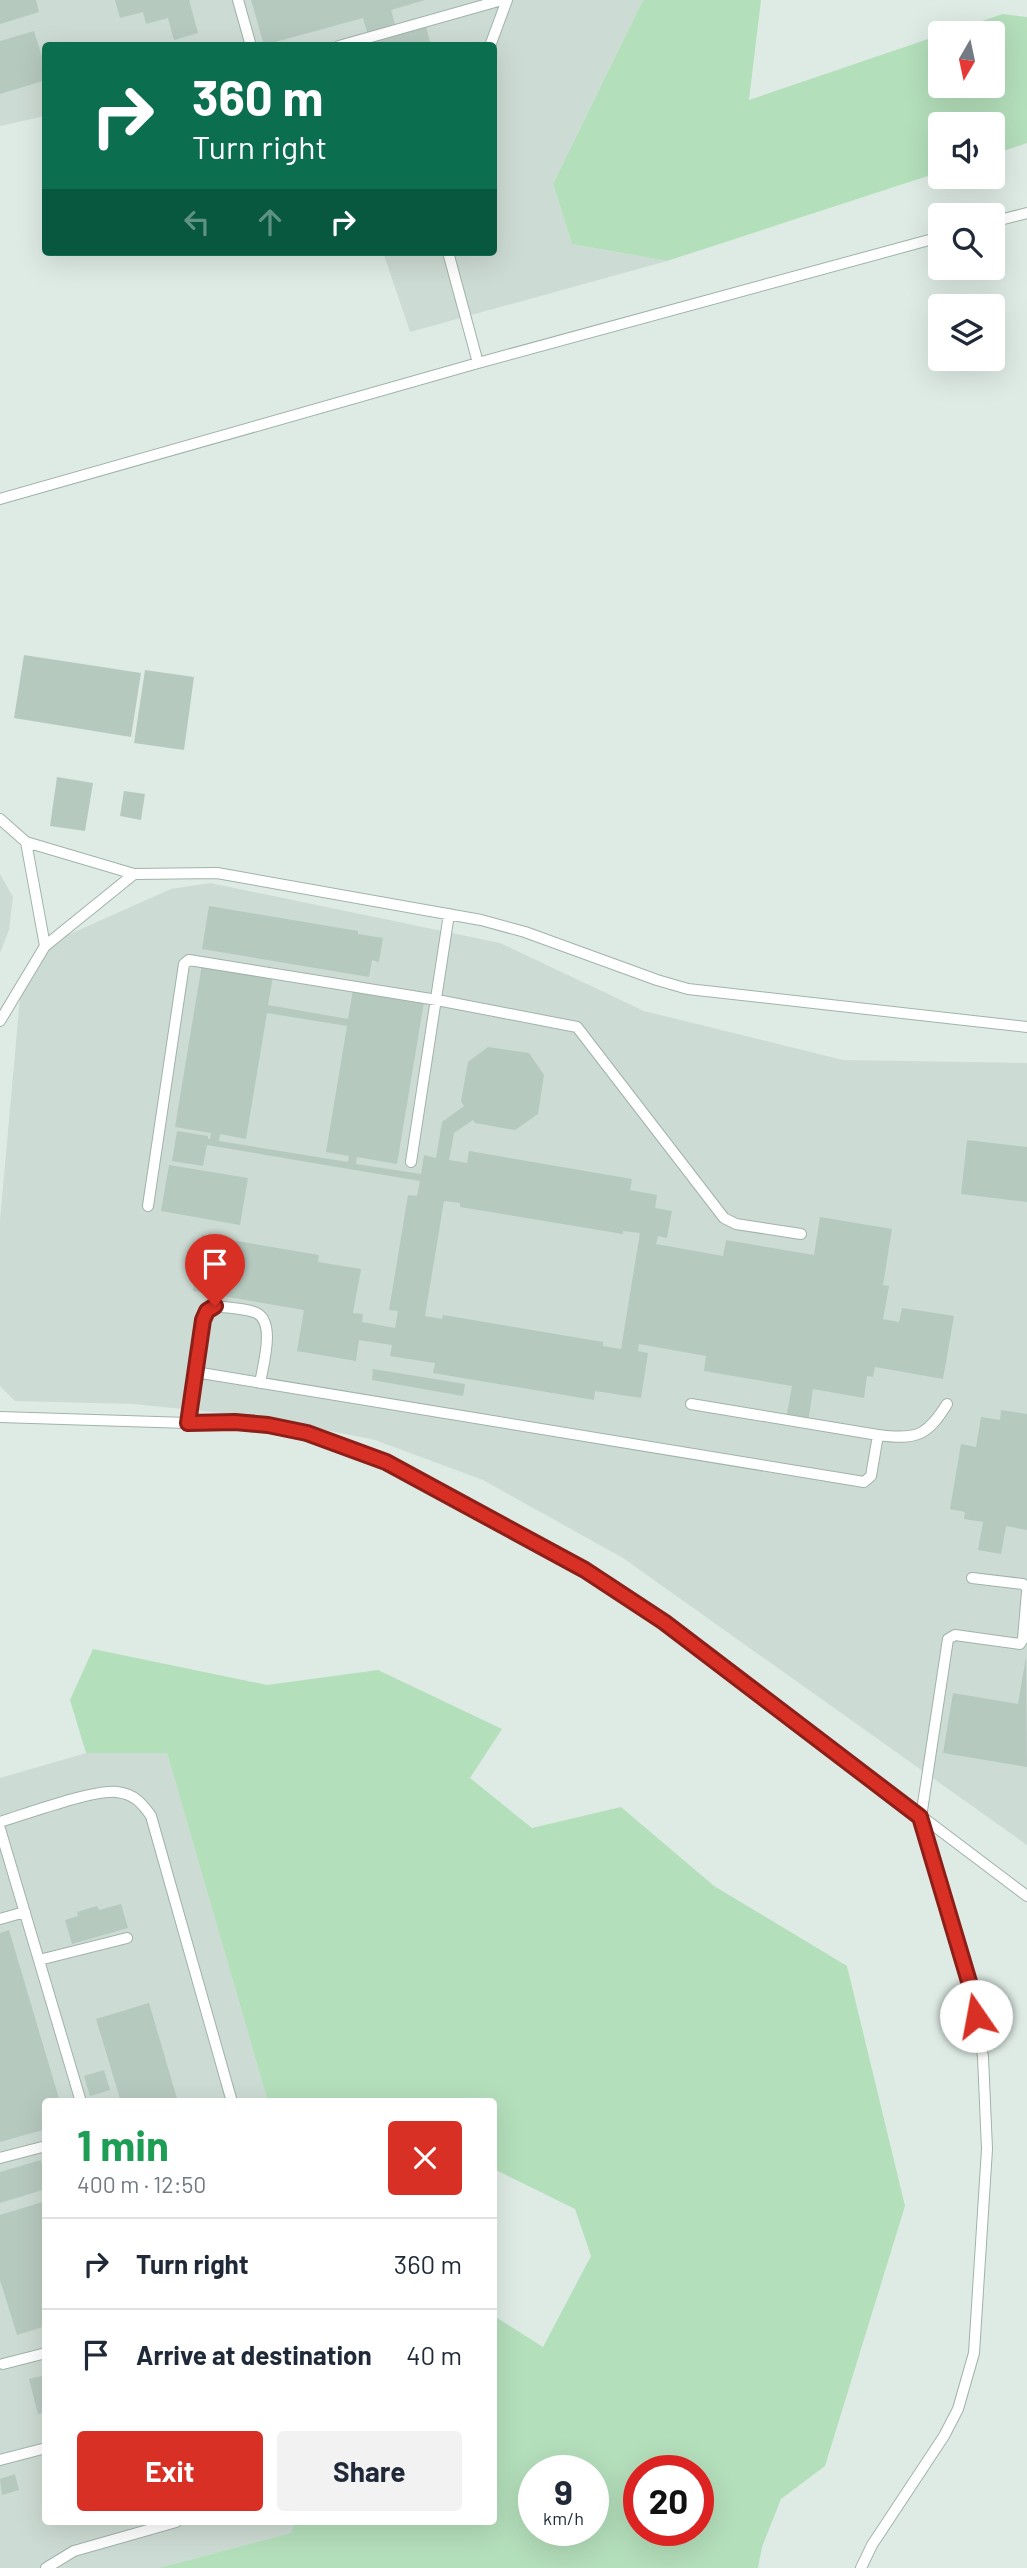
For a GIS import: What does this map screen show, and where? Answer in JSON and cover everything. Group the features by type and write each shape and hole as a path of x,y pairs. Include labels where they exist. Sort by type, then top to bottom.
{"lane":[{"path":"238,0 250,42"},
{"path":"353,42 504,0"},
{"path":"491,42 504,0"},
{"path":"1005,219 1027,213"},
{"path":"0,499 478,363 928,240"},
{"path":"449,256 478,363"},
{"path":"0,819 26,842 134,874 217,873 449,914 525,932 688,989 1027,1027"},
{"path":"26,842 45,946"},
{"path":"0,1021 45,946 134,874"},
{"path":"411,1162 449,914"},
{"path":"148,1206 184,964 189,960 437,1000 577,1027 723,1219 736,1224 802,1234"},
{"path":"188,1423 203,1320 207,1311 215,1306 257,1312 265,1320 268,1333 260,1383"},
{"path":"195,1372 864,1482 871,1476 878,1435"},
{"path":"691,1404 878,1435 917,1435 924,1433 935,1423 947,1404"},
{"path":"0,1417 268,1425 344,1444 386,1462 607,1583 664,1622 1027,1896"},
{"path":"861,2568 872,2545 944,2436 958,2409 974,2353 987,2149 984,2057 973,1995 920,1817 948,1639 955,1635 1020,1644 1023,1639 1027,1590 1023,1584 972,1578"},
{"path":"0,1822 95,1794 117,1792 140,1800 151,1816 231,2098"},
{"path":"0,1829 80,2098"},
{"path":"0,1919 24,1912"},
{"path":"39,1960 127,1938"},
{"path":"0,2158 42,2147"},
{"path":"3,2364 42,2354"},
{"path":"0,2460 42,2449"},
{"path":"46,2568 74,2552 162,2525"}],"shaded area":[{"path":"0,0 643,0 553,184 572,244 667,261 410,332 384,256 497,256 497,42 42,42 42,117 0,126"},
{"path":"0,874 13,897 9,930 0,953"},
{"path":"210,883 500,943 644,1011 843,1060 1027,1063 1027,1845 623,1558 483,1480 375,1440 262,1417 133,1404 15,1401 0,1386 0,1220 21,987 52,942 171,889"},
{"path":"86,1753 167,1753 267,2098 42,2098 42,2525 294,2525 291,2533 158,2568 0,2568 0,1778"}],"green space":[{"path":"643,0 761,0 749,100 928,39 928,98 1005,98 1005,21 982,21 1003,14 1027,17 1027,143 1005,151 1005,112 928,112 928,176 667,261 572,244 553,184"},
{"path":"93,1649 267,1685 378,1670 502,1729 470,1778 532,1828 621,1807 714,1886 847,1966 905,2206 825,2466 781,2499 762,2547 758,2568 158,2568 291,2533 294,2525 497,2525 497,2318 543,2347 591,2256 575,2209 497,2170 497,2098 267,2098 167,1753 86,1753 70,1700"}],"building":[{"path":"0,0 36,0 39,12 0,24"},
{"path":"115,0 189,0 198,33 174,40 168,18 146,24 143,12 120,18"},
{"path":"251,0 425,0 391,10 398,34 426,26 430,42 370,42 363,18 275,42 263,42"},
{"path":"34,31 42,56 42,81 0,94 0,41"},
{"path":"24,655 141,673 131,737 14,718"},
{"path":"145,670 194,677 184,750 134,743"},
{"path":"57,777 93,783 85,831 50,826"},
{"path":"124,791 145,794 141,820 120,816"},
{"path":"209,906 358,931 358,934 383,938 379,962 372,960 369,977 202,949"},
{"path":"202,964 273,976 268,1005 348,1019 353,990 424,1002 397,1164 357,1157 356,1164 421,1174 424,1155 436,1158 442,1122 464,1106 461,1101 468,1062 488,1047 529,1053 544,1075 538,1114 515,1130 475,1123 473,1120 454,1133 449,1160 467,1163 469,1151 632,1179 630,1190 657,1195 655,1208 672,1211 667,1238 658,1236 656,1244 723,1256 726,1240 814,1255 820,1217 892,1229 883,1285 889,1286 883,1319 899,1322 902,1308 954,1316 943,1379 875,1367 873,1377 867,1376 864,1398 813,1389 808,1423 786,1419 792,1386 704,1371 706,1356 639,1344 638,1351 648,1353 641,1398 595,1391 594,1400 433,1373 435,1363 390,1356 392,1345 359,1340 356,1361 297,1351 304,1310 193,1291 202,1235 319,1255 318,1262 361,1269 353,1313 363,1314 362,1322 395,1328 398,1311 389,1310 408,1195 417,1196 420,1181 207,1145 203,1166 172,1161 177,1131 208,1136 208,1139 211,1133 175,1127","holes":["267,1013 347,1026 326,1152 349,1156 348,1162 219,1141 220,1134 246,1139","444,1201 460,1203 460,1207 623,1234 623,1231 640,1233 621,1349 603,1346 603,1342 443,1315 442,1319 425,1316"]},
{"path":"967,1140 1027,1147 1027,1202 961,1194"},
{"path":"169,1165 248,1178 240,1225 161,1211"},
{"path":"373,1369 465,1384 463,1396 372,1380"},
{"path":"1001,1410 1027,1414 1027,1530 1006,1526 1001,1554 978,1550 983,1522 964,1519 965,1512 950,1509 961,1444 976,1447 981,1417 1000,1420"},
{"path":"1026,1657 1027,1767 943,1753 953,1693 1018,1704"},
{"path":"121,1904 128,1928 72,1944 65,1920 78,1916 77,1912 97,1906 99,1910"},
{"path":"9,1930 59,2098 42,2098 42,2130 0,2142 0,1933"},
{"path":"149,2003 177,2098 120,2098 96,2019"},
{"path":"104,2070 110,2090 90,2096 84,2076"},
{"path":"41,2160 42,2190 0,2203 0,2172"},
{"path":"42,2202 42,2327 17,2335 0,2280 0,2215"},
{"path":"42,2376 42,2413 38,2414 29,2379"},
{"path":"15,2474 19,2490 2,2495 0,2479"}],"route":[{"path":"215,1306 207,1311 203,1320 188,1423 235,1422 268,1425 344,1444 386,1462 543,1546 607,1583 664,1622 920,1817 973,1995 976,2016"}]}
